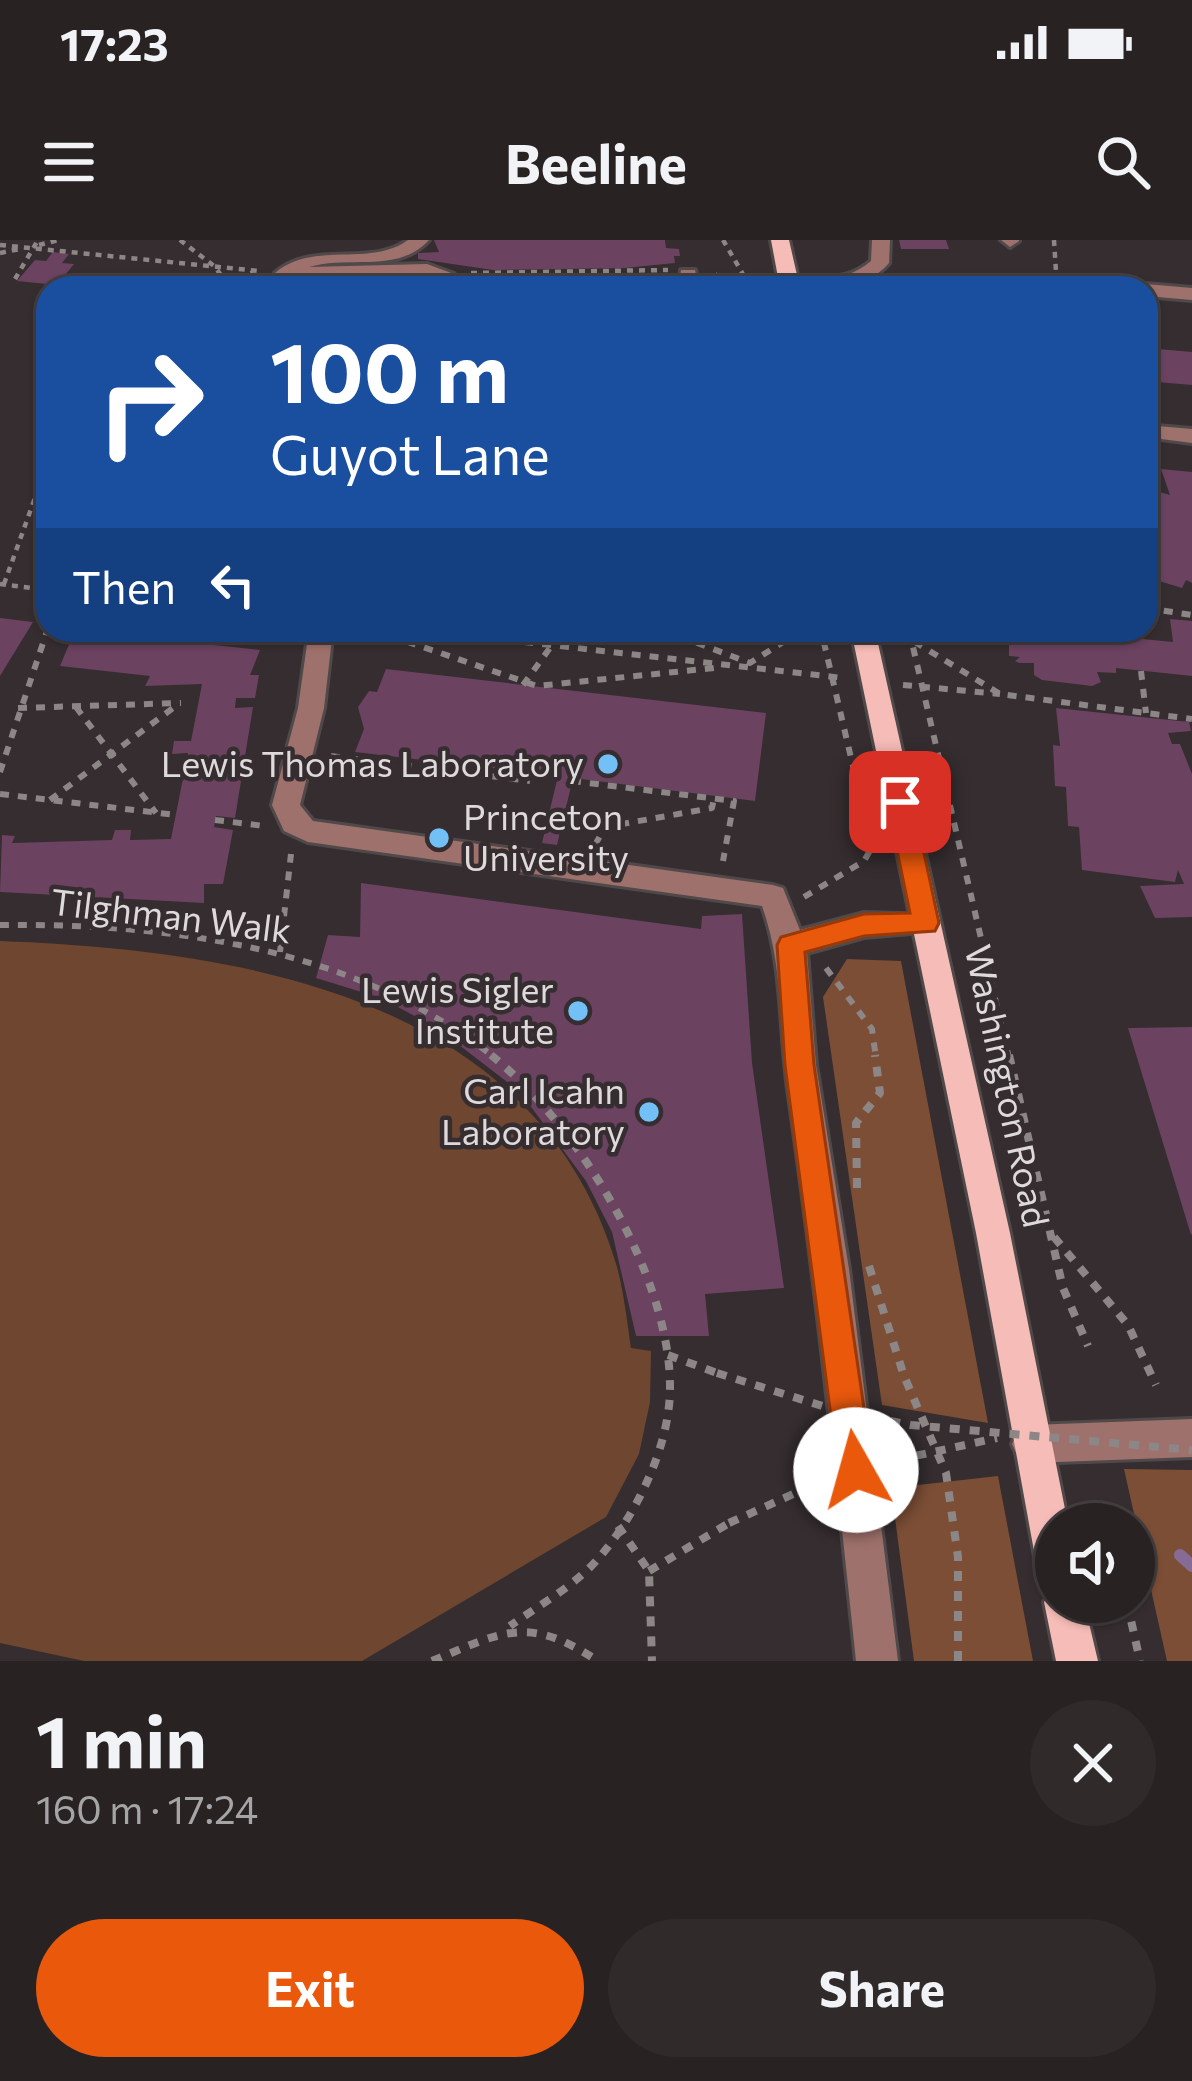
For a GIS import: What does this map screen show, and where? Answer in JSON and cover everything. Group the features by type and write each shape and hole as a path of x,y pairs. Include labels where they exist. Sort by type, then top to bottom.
{"main road":[{"path":"780,240 787,276"},
{"name":"Washington Road","path":"866,642 1046,1503"},
{"path":"1069,1623 1077,1661"}],"street":[{"path":"285,273 312,251 402,250 420,240"},
{"path":"865,276 880,263 881,240"},
{"path":"285,273 427,271 441,276"},
{"path":"1158,291 1192,294"},
{"path":"1158,432 1192,436"},
{"path":"319,642 310,708 286,805 295,824 308,831 773,896 790,945 800,1065 878,1661"},
{"path":"790,945 864,925 925,923"},
{"path":"1035,1439 1192,1438"}],"path":[{"path":"15,279 38,240"},
{"path":"0,253 58,240"},
{"path":"78,251 86,240"},
{"path":"180,240 222,276"},
{"path":"723,240 744,276"},
{"path":"1054,240 1056,276"},
{"path":"0,244 285,273"},
{"path":"247,276 256,270"},
{"path":"711,270 717,276"},
{"path":"36,495 2,584 36,588"},
{"path":"1158,610 1192,615"},
{"path":"0,772 18,708 45,642"},
{"path":"406,642 523,685 729,666 831,677"},
{"path":"521,642 729,666"},
{"path":"523,685 551,642"},
{"path":"691,642 750,666"},
{"path":"750,666 785,642"},
{"path":"800,899 864,861 872,847 824,642"},
{"path":"912,642 1064,1288 1088,1346"},
{"path":"922,642 1000,694"},
{"path":"1141,671 1146,713"},
{"path":"921,686 1192,719"},
{"path":"18,708 181,703 50,800"},
{"path":"76,707 156,813"},
{"path":"298,752 530,781"},
{"path":"572,781 734,801 718,888"},
{"path":"0,794 176,815"},
{"path":"587,870 599,831 605,827 712,808 714,798"},
{"path":"215,820 272,827"},
{"path":"280,952 292,842"},
{"name":"Tilghman Walk","path":"0,925 122,932 280,952 348,974 410,1004 517,1077 590,1166 632,1252 668,1354 664,1429 618,1526 596,1560 510,1626 432,1661"},
{"path":"826,968 872,1029 880,1094 856,1123 859,1202"},
{"path":"1051,1235 1128,1325 1156,1385"},
{"path":"866,1256 904,1376 946,1474 958,1558 958,1661"},
{"path":"668,1354 835,1410 1035,1439 1192,1450"},
{"path":"649,1571 729,1523 842,1472 1035,1439"},
{"path":"618,1526 649,1571 652,1661"},
{"path":"1131,1623 1140,1661"},
{"path":"510,1626 553,1635 598,1661"}],"shaded area":[{"path":"0,941 187,958 280,977 369,1006 450,1047 521,1103 578,1176 617,1267 631,1348 651,1351 650,1402 639,1454 606,1517 362,1661 84,1661 0,1643"},
{"path":"847,959 901,961 988,1423 882,1405 823,997"},
{"path":"1124,1469 1192,1470 1192,1661 1167,1661 1155,1607 1155,1503 1132,1503"},
{"path":"998,1476 1033,1661 914,1661 891,1488"}],"building":[{"path":"434,240 665,240 666,248 679,249 680,256 674,256 675,263 625,268 493,270 418,259 418,253 439,252"},
{"path":"899,240 946,240 949,249 901,249"},
{"path":"53,252 69,254 62,263 74,264 64,276 36,276 36,283 17,281 35,260 46,261"},
{"path":"1158,349 1192,352 1192,385 1158,382"},
{"path":"1161,469 1192,472 1192,583 1186,580 1182,588 1158,581 1158,492 1170,495"},
{"path":"0,618 33,622 0,676"},
{"path":"1170,619 1192,621 1192,676 1116,668 1116,673 1097,672 1101,682 1092,686 1042,680 1034,675 1034,663 1019,663 1015,661 1020,657 1009,656 1009,642 1173,642"},
{"path":"70,642 186,642 260,650 250,675 259,675 255,698 236,698 235,708 253,707 235,818 216,816 214,827 233,830 223,884 204,884 204,903 0,892 2,835 15,836 12,843 112,840 115,830 131,830 130,840 171,839 188,753 172,754 174,741 191,741 202,684 145,686 150,676 60,666"},
{"name":"Lewis Thomas Laboratory","path":"386,669 766,713 755,801 573,778 557,845 542,843 558,776 355,752 364,729 358,707 369,691 377,692"},
{"path":"1056,708 1189,722 1191,731 1168,733 1172,744 1180,744 1192,774 1192,917 1155,918 1140,886 1184,884 1178,870 1175,882 1082,870 1079,827 1068,826 1066,787 1055,786 1053,745 1060,746"},
{"name":"Carl Icahn Laboratory","path":"361,883 701,929 702,916 742,914 752,1063 784,1288 705,1294 709,1336 636,1336 612,1232 586,1181 520,1092 437,1028 381,998 316,978 328,935 360,937"},
{"path":"1192,1027 1192,1234 1191,1235 1128,1028"}],"waterway":[{"path":"1180,1555 1192,1566"}],"place":[{"name":"Lewis Thomas Laboratory","path":"608,764"},
{"name":"Princeton University","path":"439,838"},
{"name":"Lewis Sigler Institute","path":"578,1011"},
{"name":"Carl Icahn Laboratory","path":"649,1112"}],"route":[{"path":"856,1470 800,1065 790,945 864,925 925,923 900,802"}]}
